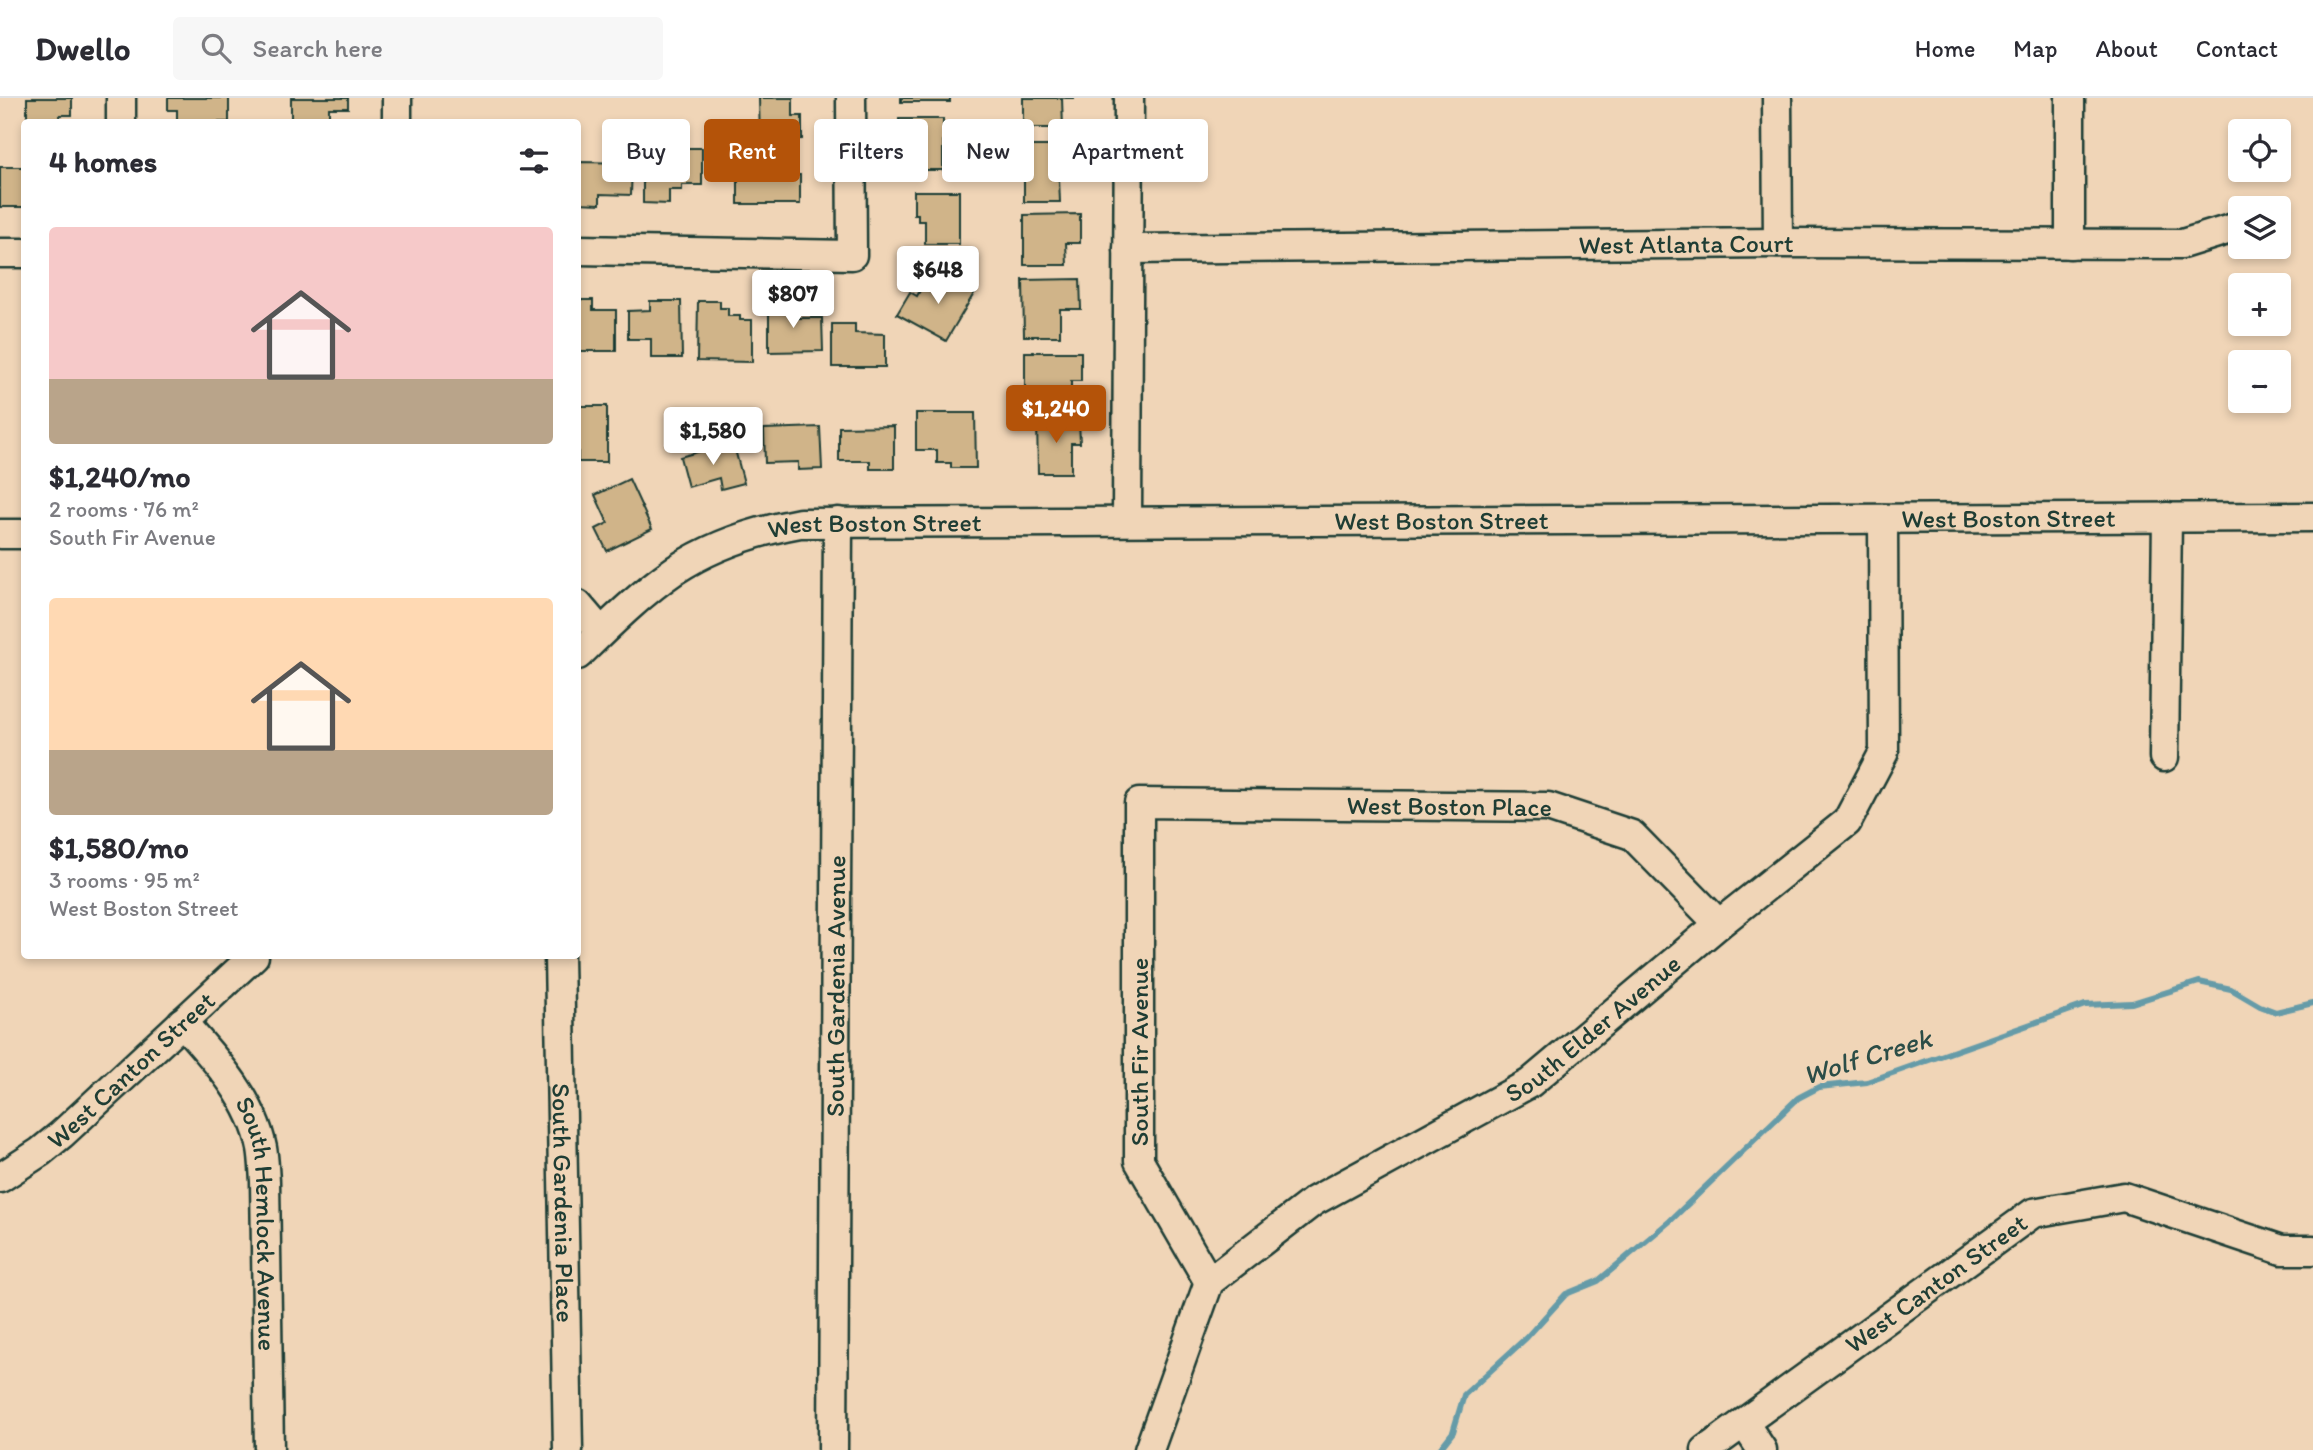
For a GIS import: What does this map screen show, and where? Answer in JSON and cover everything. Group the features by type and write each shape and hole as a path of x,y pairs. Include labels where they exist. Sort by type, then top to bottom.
{"street":[{"path":"121,98 121,119"},
{"path":"397,98 397,119"},
{"path":"581,250 852,255 851,98"},
{"path":"1127,521 1129,98"},
{"path":"1777,98 1778,243"},
{"path":"2070,98 2070,244"},
{"name":"West Atlanta Court","path":"1128,249 1778,243 2182,244 2228,230"},
{"path":"0,253 21,253"},
{"path":"2164,757 2166,517"},
{"name":"West Boston Street","path":"601,632 675,570 715,548 773,528 800,523 2313,517"},
{"name":"South Elder Avenue","path":"1209,1282 1314,1201 1530,1083 1719,924 1847,822 1884,752 1883,519"},
{"name":"South Gardenia Avenue","path":"833,1450 838,522"},
{"path":"0,534 21,534"},
{"path":"581,609 601,632 581,651"},
{"name":"West Boston Place","path":"1139,803 1548,807 1632,835 1719,924"},
{"name":"South Fir Avenue","path":"1139,803 1139,1161 1209,1282"},
{"name":"West Canton Street","path":"0,1178 62,1134 251,959"},
{"name":"South Gardenia Place","path":"559,959 568,1450"},
{"name":"South Hemlock Avenue","path":"182,1022 206,1049 244,1101 262,1149 265,1181 269,1450"},
{"name":"West Canton Street","path":"1706,1450 2033,1213 2124,1197 2282,1250 2313,1250"},
{"path":"1149,1450 1209,1282"},
{"path":"1744,1423 1762,1450"}],"building":[{"path":"27,98 72,98 72,115 60,115 60,119 27,119"},
{"path":"168,98 229,98 229,119 177,119 177,110 168,110"},
{"path":"291,98 348,98 348,108 329,108 329,119 291,119"},
{"path":"759,98 793,98 793,116 802,116 802,139 800,119 760,119"},
{"path":"901,98 950,98 950,102 901,102"},
{"path":"1023,98 1062,98 1063,119 1048,119 1048,128 1034,128 1034,119 1023,119"},
{"path":"928,119 942,119 942,170 928,170"},
{"path":"1034,146 1048,146 1048,182 1059,182 1060,202 1024,202 1024,182 1034,182"},
{"path":"690,148 702,148 702,185 682,185 682,190 669,190 669,204 643,203 643,182 690,182"},
{"path":"581,162 602,162 602,182 631,182 631,195 600,194 600,204 581,203"},
{"path":"0,167 21,167 21,207 0,207"},
{"path":"738,182 800,182 800,204 738,204"},
{"path":"914,191 959,191 959,244 925,244 925,221 918,221 918,214 914,214"},
{"path":"1080,214 1080,243 1066,243 1067,265 1024,265 1024,215"},
{"path":"944,272 976,290 946,341 897,314 910,292 917,296 924,283 934,289"},
{"path":"1080,279 1081,309 1060,309 1060,336 1024,336 1023,280"},
{"path":"581,300 593,300 593,310 616,310 616,351 581,351"},
{"path":"650,301 681,301 682,358 651,358 651,339 628,339 628,311 650,310"},
{"path":"698,301 720,301 720,308 728,308 728,316 752,320 752,362 697,361"},
{"path":"769,301 791,301 792,318 822,318 823,351 769,352"},
{"path":"832,324 855,324 855,333 885,334 885,367 832,367"},
{"path":"1025,352 1081,352 1081,381 1071,381 1071,401 1025,401"},
{"path":"581,406 607,406 607,462 581,462"},
{"path":"916,413 975,413 976,468 951,468 951,463 937,463 937,450 916,450"},
{"path":"1037,420 1079,420 1080,443 1071,443 1071,473 1038,473"},
{"path":"894,426 894,469 870,469 870,461 839,461 839,427"},
{"path":"820,427 822,469 798,470 798,462 765,463 764,429"},
{"path":"733,442 744,483 721,489 719,478 688,487 680,457"},
{"path":"629,479 652,529 607,551 596,529 608,523 595,495"}],"waterway":[{"name":"Wolf Creek","path":"1439,1450 1453,1432 1464,1395 1526,1338 1566,1294 1598,1281 1670,1221 1798,1098 1819,1087 1867,1082 2085,1005 2132,1003 2199,982 2231,989 2276,1012 2313,1003"}]}
